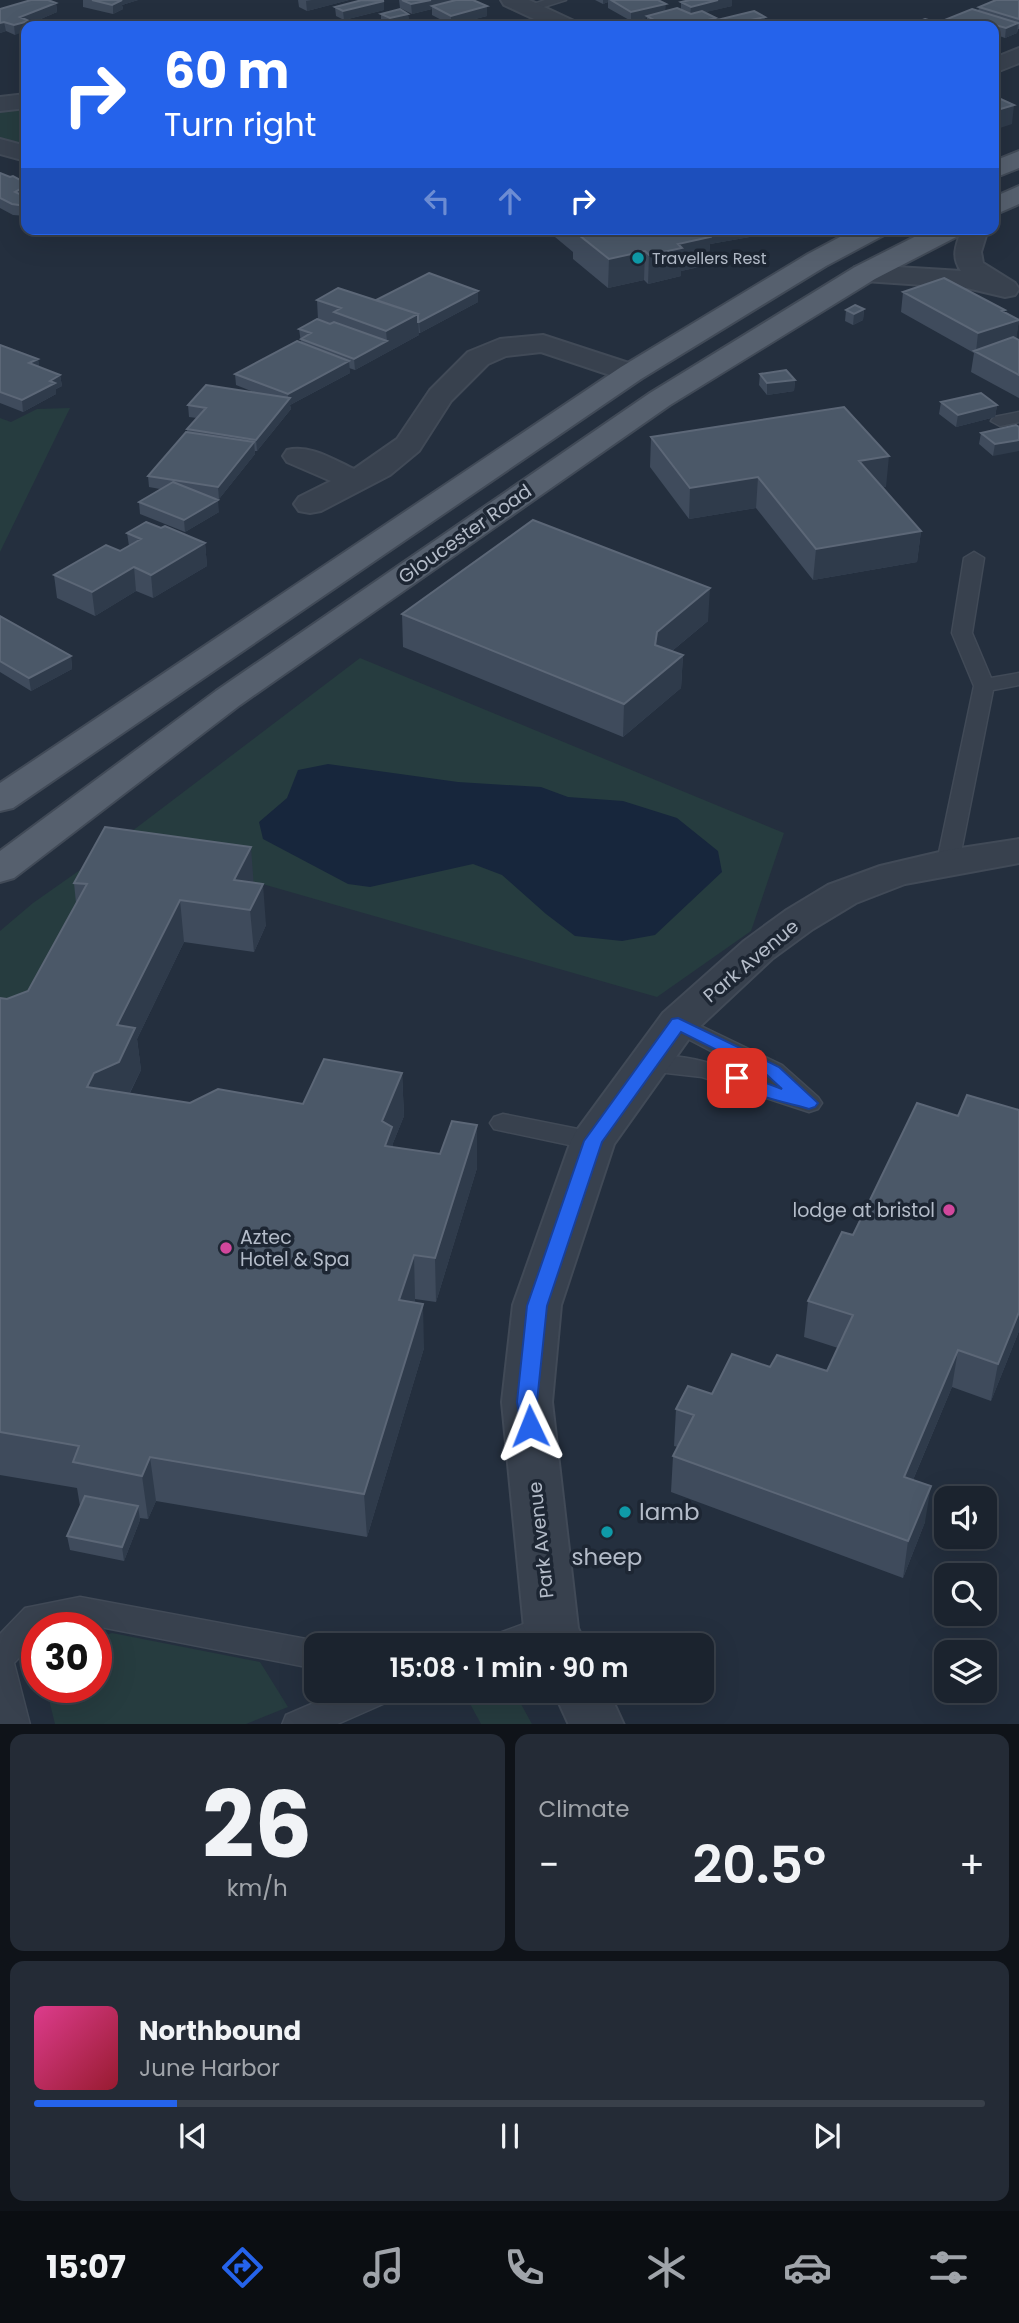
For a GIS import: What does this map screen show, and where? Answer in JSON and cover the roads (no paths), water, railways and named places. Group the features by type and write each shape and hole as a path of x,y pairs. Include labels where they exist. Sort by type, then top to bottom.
{"main road":[{"path":"999,168 1019,158"},
{"path":"999,204 1019,194"},
{"name":"Gloucester Road","path":"0,800 107,725 631,373 817,260 864,235"},
{"name":"Gloucester Road","path":"0,870 228,698 660,399 865,273 939,235"}],"street":[{"path":"520,4 556,21"},
{"path":"999,64 1019,55"},
{"path":"0,104 21,102"},
{"path":"0,146 21,152"},
{"path":"973,235 966,251 967,262 977,272 1012,293"},
{"path":"865,273 967,280 1012,293"},
{"path":"310,503 379,468 408,444 440,396 466,369 478,358 500,348 543,343 631,373"},
{"path":"298,456 355,480"},
{"name":"Park Avenue","path":"555,1633 527,1402 537,1306 593,1141 678,1023 758,950 842,894 894,874 1019,851"},
{"path":"586,1703 597,1724"}],"lane":[{"path":"520,4 559,0"},
{"path":"1000,421 1019,417"},
{"path":"948,862 984,686 962,633 974,558"},
{"path":"984,686 1019,679"},
{"path":"649,1064 704,1069 809,1103 773,1071 678,1023"},
{"path":"503,1123 593,1141"},
{"path":"0,1656 36,1618 80,1610 304,1653"},
{"path":"0,1667 14,1724"},
{"path":"298,1724 349,1703"}],"water":[{"path":"328,764 458,782 541,787 568,797 623,801 677,818 718,851 722,872 655,935 622,941 575,936 502,875 473,864 370,887 348,884 263,839 259,822 287,798 298,770"}],"place":[{"name":"Travellers Rest","path":"638,258"},
{"name":"lodge at bristol","path":"949,1210"},
{"name":"Aztec Hotel & Spa","path":"226,1248"},
{"name":"lamb","path":"625,1512"},
{"name":"sheep","path":"607,1532"}]}
